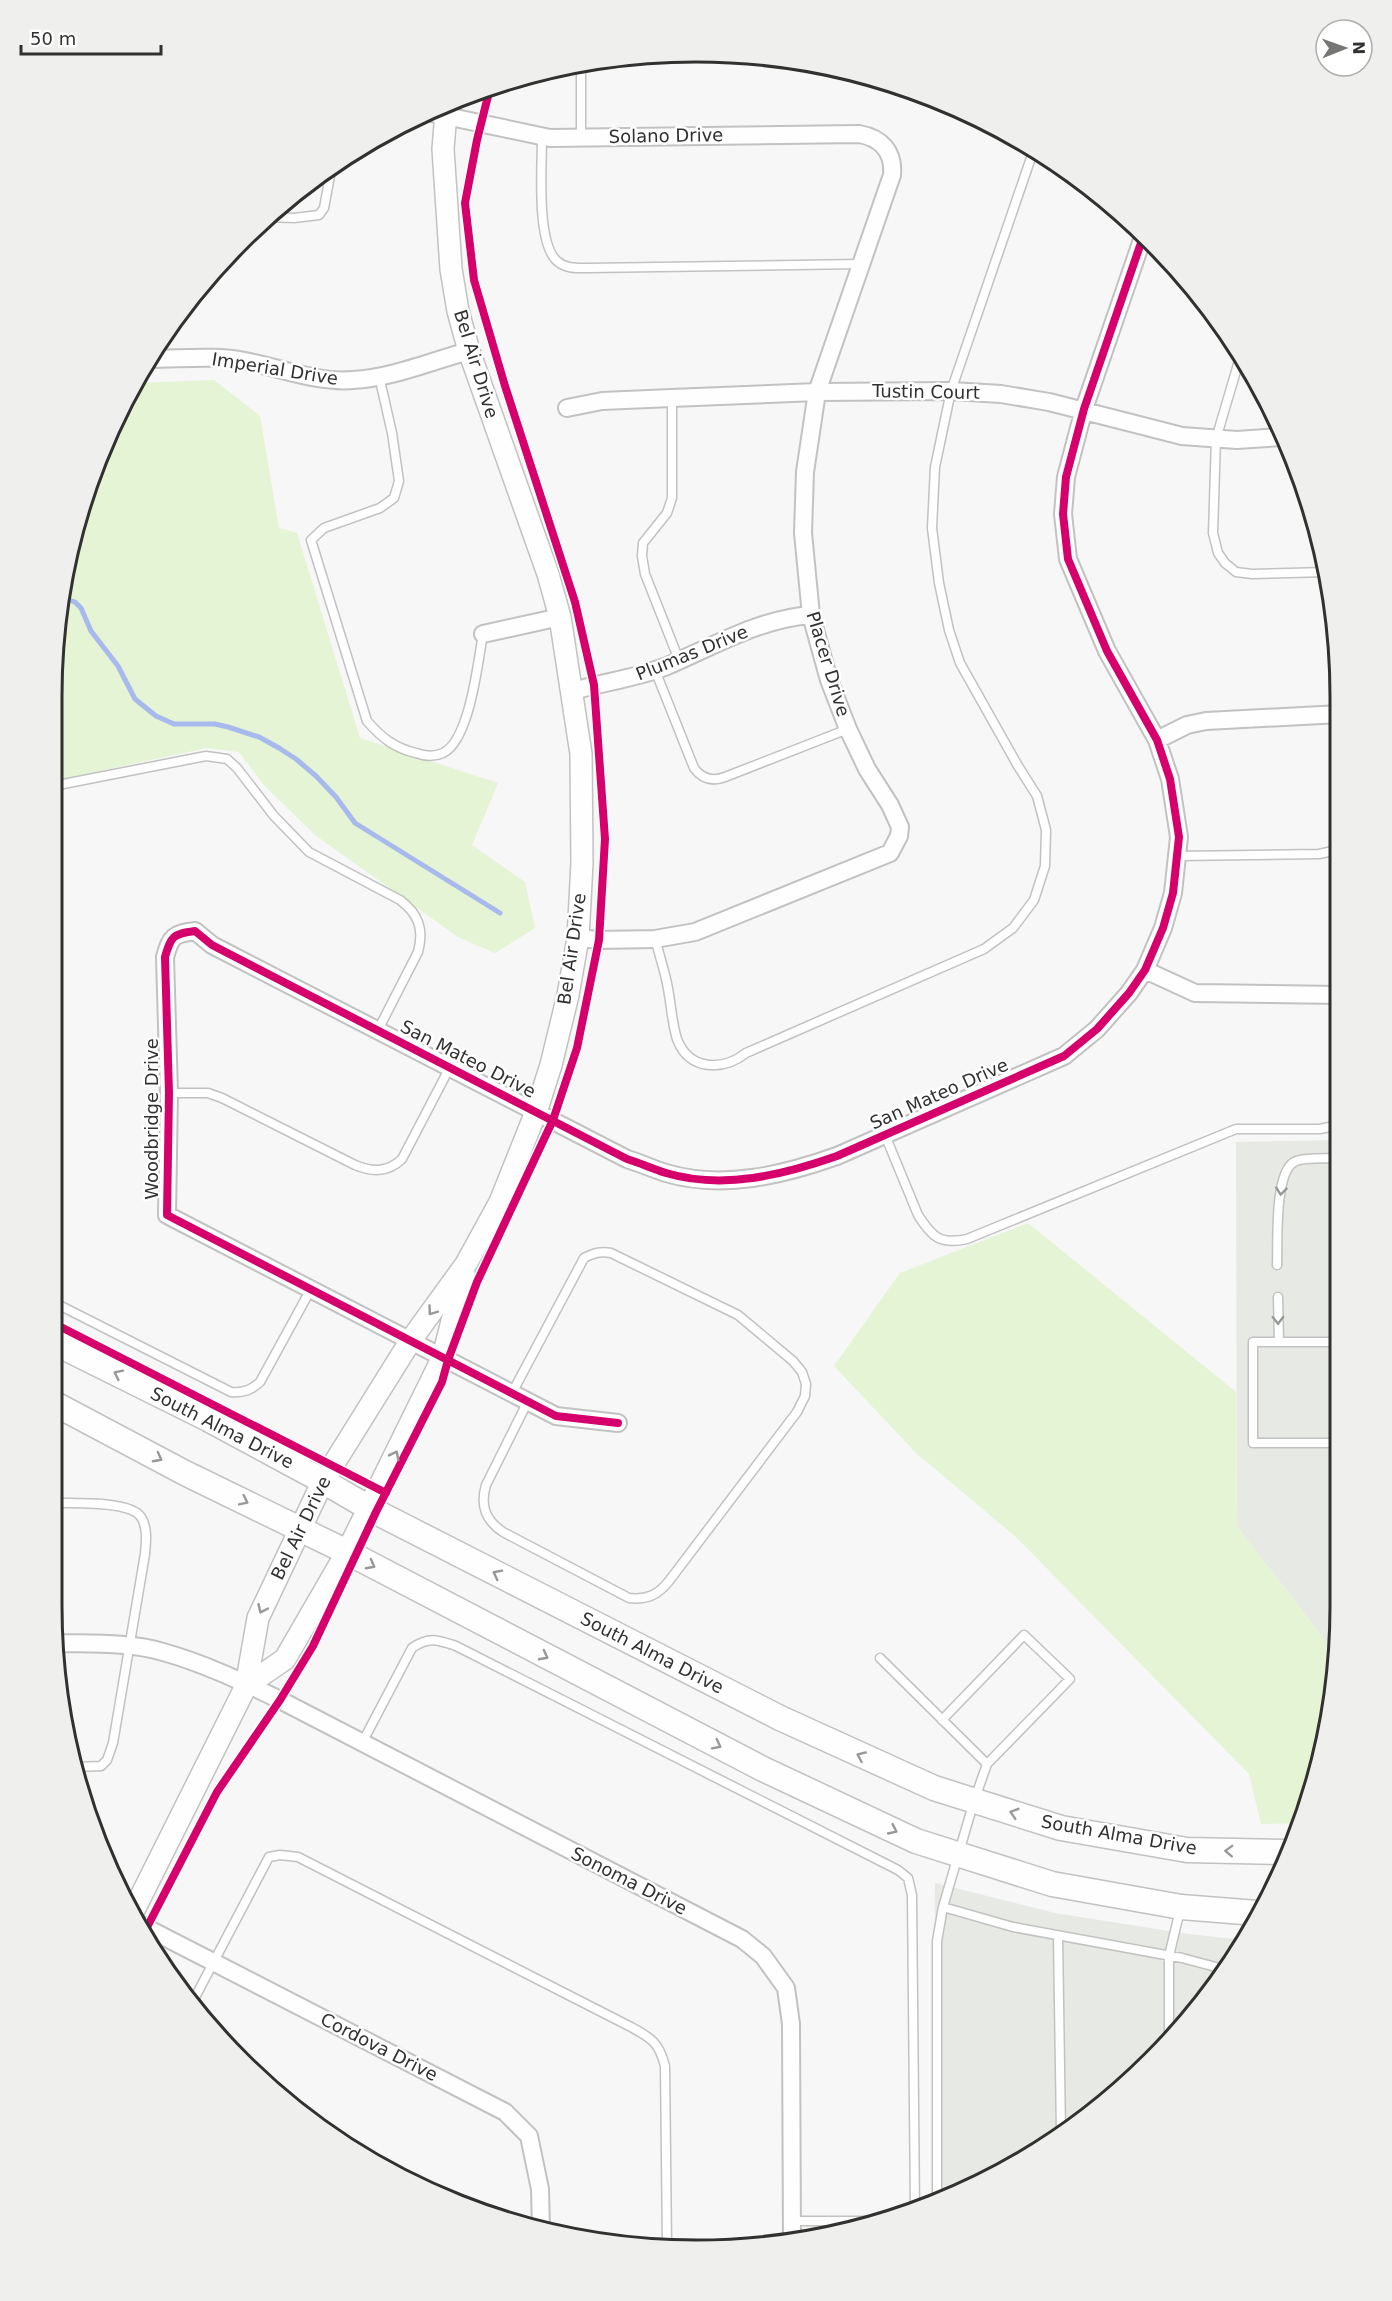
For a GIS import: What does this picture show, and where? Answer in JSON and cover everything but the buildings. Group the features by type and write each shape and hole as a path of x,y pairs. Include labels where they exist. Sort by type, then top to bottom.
{"main road":[{"name":"South Alma Drive","path":"62,1346 207,1419 369,1507 780,1718 934,1788 1061,1828 1187,1850 1280,1852"},
{"path":"62,1408 185,1473 347,1552 763,1769 916,1841 1053,1884 1181,1907 1250,1912"}],"street":[{"name":"Solano Drive","path":"448,112 542,137 859,134 878,140 885,147"},
{"name":"Bel Air Drive","path":"137,1904 238,1682 258,1618 323,1480 411,1340 466,1264 500,1202 536,1112 551,1065 568,995 578,938 584,816 581,754 573,691 560,617 548,574 469,351 458,311 451,269 440,116"},
{"name":"Placer Drive","path":"578,938 655,939 695,932 890,854 899,836 897,818 867,769 829,680 811,615 802,533 805,472 817,392 892,175 893,165 885,147"},
{"name":"San Mateo Drive","path":"177,933 195,931 212,945 627,1159 668,1173 705,1179 746,1180 802,1168 1064,1056 1097,1029 1129,993 1144,970 1163,928 1173,893 1178,856 1179,837 1170,778 1156,740 1107,651 1068,559 1064,514 1066,477 1084,409 1141,243"},
{"name":"Imperial Drive","path":"159,359 221,358 313,377 351,381 379,376 469,351"},
{"name":"Tustin Court","path":"567,408 602,401 817,392 951,391 1001,394 1084,409 1182,436 1237,440 1275,437"},
{"name":"Plumas Drive","path":"573,691 655,670 769,622 811,615"},
{"path":"483,634 560,617"},
{"path":"1156,740 1187,725 1206,721 1330,715"},
{"name":"Woodbridge Drive","path":"177,933 169,941 165,957 169,1093 167,1215 556,1416 618,1423"},
{"path":"1144,970 1195,993 1330,995"},
{"name":"Bel Air Drive","path":"238,1682 285,1659 347,1552 443,1357 466,1264"},
{"name":"Sonoma Drive","path":"63,1643 130,1646 162,1652 238,1682 362,1743 742,1939 763,1956 786,1988 791,2024 792,2232"},
{"name":"Cordova Drive","path":"152,1931 505,2112 528,2136 540,2189 541,2220"}],"lane":[{"path":"581,72 581,138"},
{"path":"542,137 543,226 546,246 556,260 566,267 861,264"},
{"path":"655,939 666,979 678,1040 684,1052 695,1061 708,1066 722,1066 735,1062 746,1053 984,949 1013,928 1034,900 1045,866 1046,842 1046,830 1037,796 960,663 949,630 939,583 932,528 935,467 951,391 1031,158"},
{"path":"279,218 319,215 324,208 330,178"},
{"path":"1237,366 1216,439 1213,533 1218,553 1236,572 1252,574 1318,572"},
{"path":"379,376 392,432 399,481 394,498 380,508 324,528 311,540 368,721 381,738 405,751 427,756 443,753 455,743 471,704 483,634"},
{"path":"672,398 672,498 667,513 643,543 642,556 645,574 679,660"},
{"path":"655,670 694,768 704,778 711,780 725,777 849,729"},
{"path":"62,784 206,756 227,759 237,768 292,836 309,852 400,900 410,907 417,917 421,928 418,952 378,1030"},
{"path":"1178,856 1319,854 1330,852"},
{"path":"169,1093 208,1093 222,1098 355,1165 369,1171 380,1171 394,1166 402,1159 450,1066"},
{"path":"885,1134 918,1215 934,1237 955,1242 1236,1129 1320,1129 1330,1127"},
{"path":"1277,1265 1281,1185 1286,1168 1295,1161 1330,1159"},
{"path":"512,1393 584,1258 595,1252 612,1253 738,1316 793,1361 802,1372 806,1384 805,1396 797,1412 669,1581 652,1597 641,1599 629,1598 502,1532 487,1517 483,1507 486,1485 528,1401"},
{"path":"62,1307 231,1392 242,1393 252,1389 260,1382 311,1289"},
{"path":"1278,1298 1279,1342"},
{"path":"1330,1342 1253,1342 1253,1443 1330,1443"},
{"path":"62,1503 131,1509 141,1518 146,1531 145,1554 113,1743 107,1760 101,1766 82,1767"},
{"path":"937,2192 937,1941 943,1907 987,1764 1070,1679 1024,1635 942,1720"},
{"path":"362,1743 412,1647 424,1640 440,1640 456,1646 898,1870 908,1878 912,1894 915,2200"},
{"path":"879,1658 987,1764"},
{"path":"196,1995 269,1857 288,1855 298,1857 653,2040 662,2053 664,2066 667,2239"},
{"path":"943,1907 1013,1927 1169,1956 1217,1968"},
{"path":"1169,2027 1169,1956 1181,1907"},
{"path":"1058,1936 1061,2124"},
{"path":"792,2221 847,2221"}],"shaded area":[{"path":"1330,1140 1329,1645 1237,1526 1236,1142"},
{"path":"935,1883 1055,1913 1235,1939 1224,1958 1173,2023 1145,2054 1114,2082 1049,2133 977,2174 932,2194"}],"green space":[{"path":"214,380 260,416 279,528 297,533 360,738 498,783 472,845 525,882 535,928 495,953 458,937 315,835 264,785 239,752 207,748 62,779 63,655 74,572 95,492 127,415 145,383"},
{"path":"1028,1223 1236,1392 1237,1526 1329,1645 1318,1729 1309,1769 1292,1823 1261,1824 1249,1774 1016,1537 916,1453 834,1366 900,1273"}],"waterway":[{"path":"69,600 81,608 91,631 118,666 135,699 156,716 174,724 215,724 228,727 259,737 279,748 316,776 336,797 355,823 500,913"}],"cycle path":[{"path":"148,1924 217,1792 280,1700 313,1646 376,1512 442,1382 477,1282 553,1120 577,1048 599,940 605,839 594,685 575,602 505,386 474,280 465,203 488,97"},
{"path":"618,1423 556,1416 167,1215 169,1093 165,957 169,944 177,935 195,931 212,945 627,1159 687,1178 709,1180 753,1178 816,1163 837,1156 1064,1056 1097,1029 1129,993 1145,970 1163,928 1173,893 1179,837 1170,779 1157,740 1107,651 1068,559 1063,514 1066,477 1084,409 1141,243"},
{"path":"62,1328 386,1493"}]}
